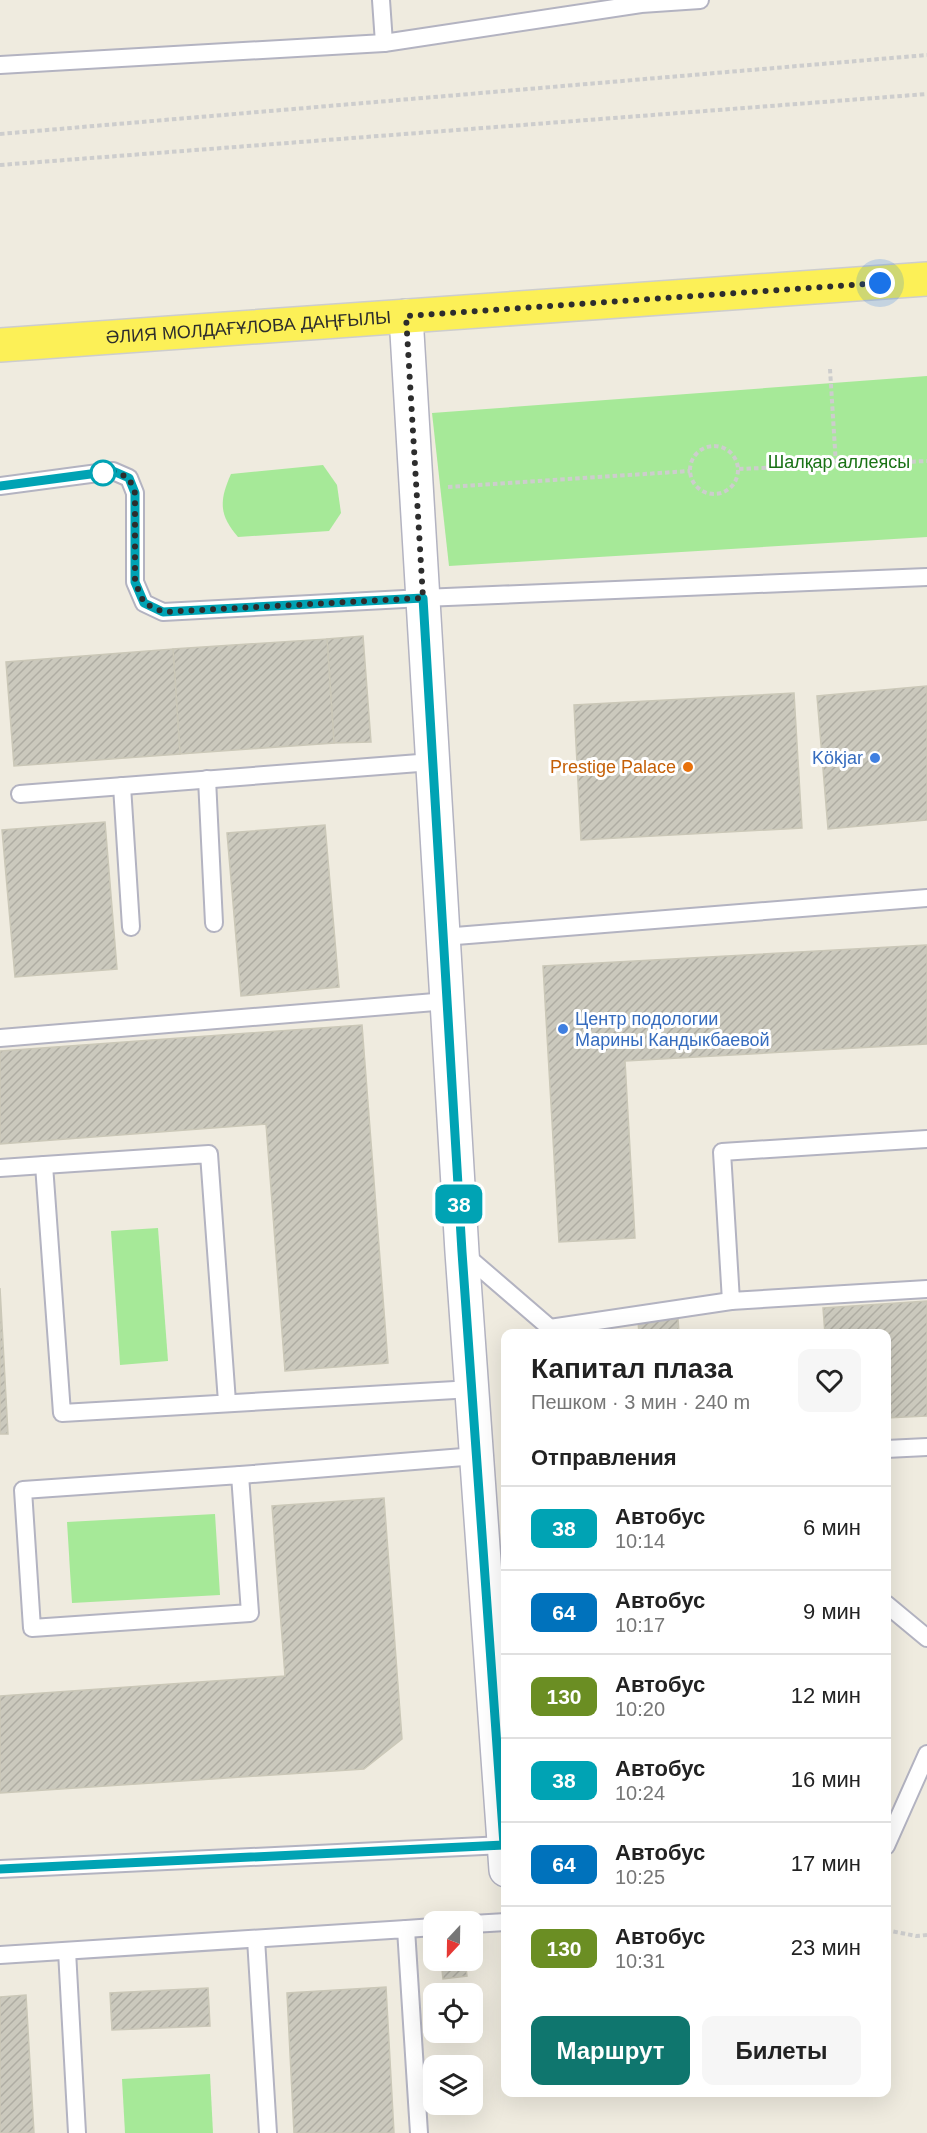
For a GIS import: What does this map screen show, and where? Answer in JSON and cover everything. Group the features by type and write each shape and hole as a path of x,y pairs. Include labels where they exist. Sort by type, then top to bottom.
{"main road":[{"name":"ӘЛИЯ МОЛДАҒҰЛОВА ДАҢҒЫЛЫ","path":"0,345 927,279"}],"street":[{"path":"406,316 462,1252 501,1768"}],"lane":[{"path":"381,0 384,43"},
{"path":"0,66 384,43 641,4 700,0"},
{"path":"0,486 113,471 129,478 135,493 135,582 144,603 163,612 423,598 927,577"},
{"path":"20,794 432,762"},
{"path":"207,779 214,923"},
{"path":"122,786 131,927"},
{"path":"442,937 927,898"},
{"path":"0,1038 447,1001"},
{"path":"731,1301 722,1152 927,1139"},
{"path":"0,1168 209,1154 226,1401"},
{"path":"44,1165 62,1413 226,1401 472,1389"},
{"path":"462,1252 551,1329"},
{"path":"565,1329 731,1301 927,1289"},
{"path":"891,1449 927,1447"},
{"path":"240,1475 250,1613 32,1628 23,1490 476,1456"},
{"path":"891,1609 927,1638"},
{"path":"891,1835 927,1754"},
{"path":"0,1869 501,1858"},
{"path":"483,1923 501,1922"},
{"path":"0,1955 423,1928"},
{"path":"406,1929 419,2133"},
{"path":"256,1939 268,2133"},
{"path":"67,1951 77,2133"}],"path":[{"path":"0,134 927,55"},
{"path":"0,165 927,94"},
{"path":"830,369 836,465"},
{"path":"712,446 727,449 733,454 738,469 734,484 721,494 713,494 698,488 690,471 698,452 712,446"},
{"path":"738,469 927,461"},
{"path":"416,489 690,471"},
{"path":"891,1931 916,1936 927,1935"}],"green space":[{"name":"Шалқар аллеясы","path":"927,376 927,537 449,566 432,413"},
{"path":"323,465 337,485 341,513 329,531 238,537 227,522 223,500 231,474"},
{"path":"158,1228 168,1361 120,1365 111,1231"},
{"path":"215,1514 220,1595 72,1603 67,1522"},
{"path":"210,2074 213,2133 125,2133 122,2079"}],"building":[{"path":"363,636 371,742 334,743 327,639"},
{"path":"327,639 334,743 180,754 173,649"},
{"path":"173,649 180,754 14,766 6,662"},
{"name":"Kökjar","path":"927,686 927,820 828,829 817,696"},
{"name":"Prestige Palace","path":"794,693 802,828 581,840 574,705"},
{"path":"105,822 117,969 15,977 2,830"},
{"path":"325,825 339,987 241,996 227,833"},
{"path":"927,945 927,1044 625,1061 635,1238 559,1242 543,966"},
{"path":"362,1025 388,1363 285,1371 266,1124 0,1144 0,1051"},
{"path":"0,1288 8,1434 0,1434"},
{"path":"927,1301 927,1416 891,1418 891,1329 825,1329 823,1308"},
{"path":"678,1318 679,1329 639,1329 638,1321"},
{"path":"384,1498 402,1739 364,1769 0,1793 0,1696 285,1676 272,1506"},
{"path":"442,1971 466,1971 467,1976 443,1979"},
{"path":"386,1987 394,2133 294,2133 287,1993"},
{"path":"208,1988 210,2026 112,2030 110,1993"},
{"path":"26,1995 34,2133 0,2133 0,1997"}],"bus line":[{"name":"38","path":"0,486 113,471 129,478 135,493 135,582 144,603 163,612 423,598 462,1252 501,1803"},
{"name":"38","path":"0,1869 501,1845"}],"place":[{"name":"Kökjar","path":"875,758"},
{"name":"Prestige Palace","path":"688,767"},
{"name":"Центр подологии Марины Кандыкбаевой","path":"563,1029"}],"route":[{"path":"103,473 113,471 129,478 135,493 135,582 144,603 163,612 423,598 406,316 880,283"}]}
